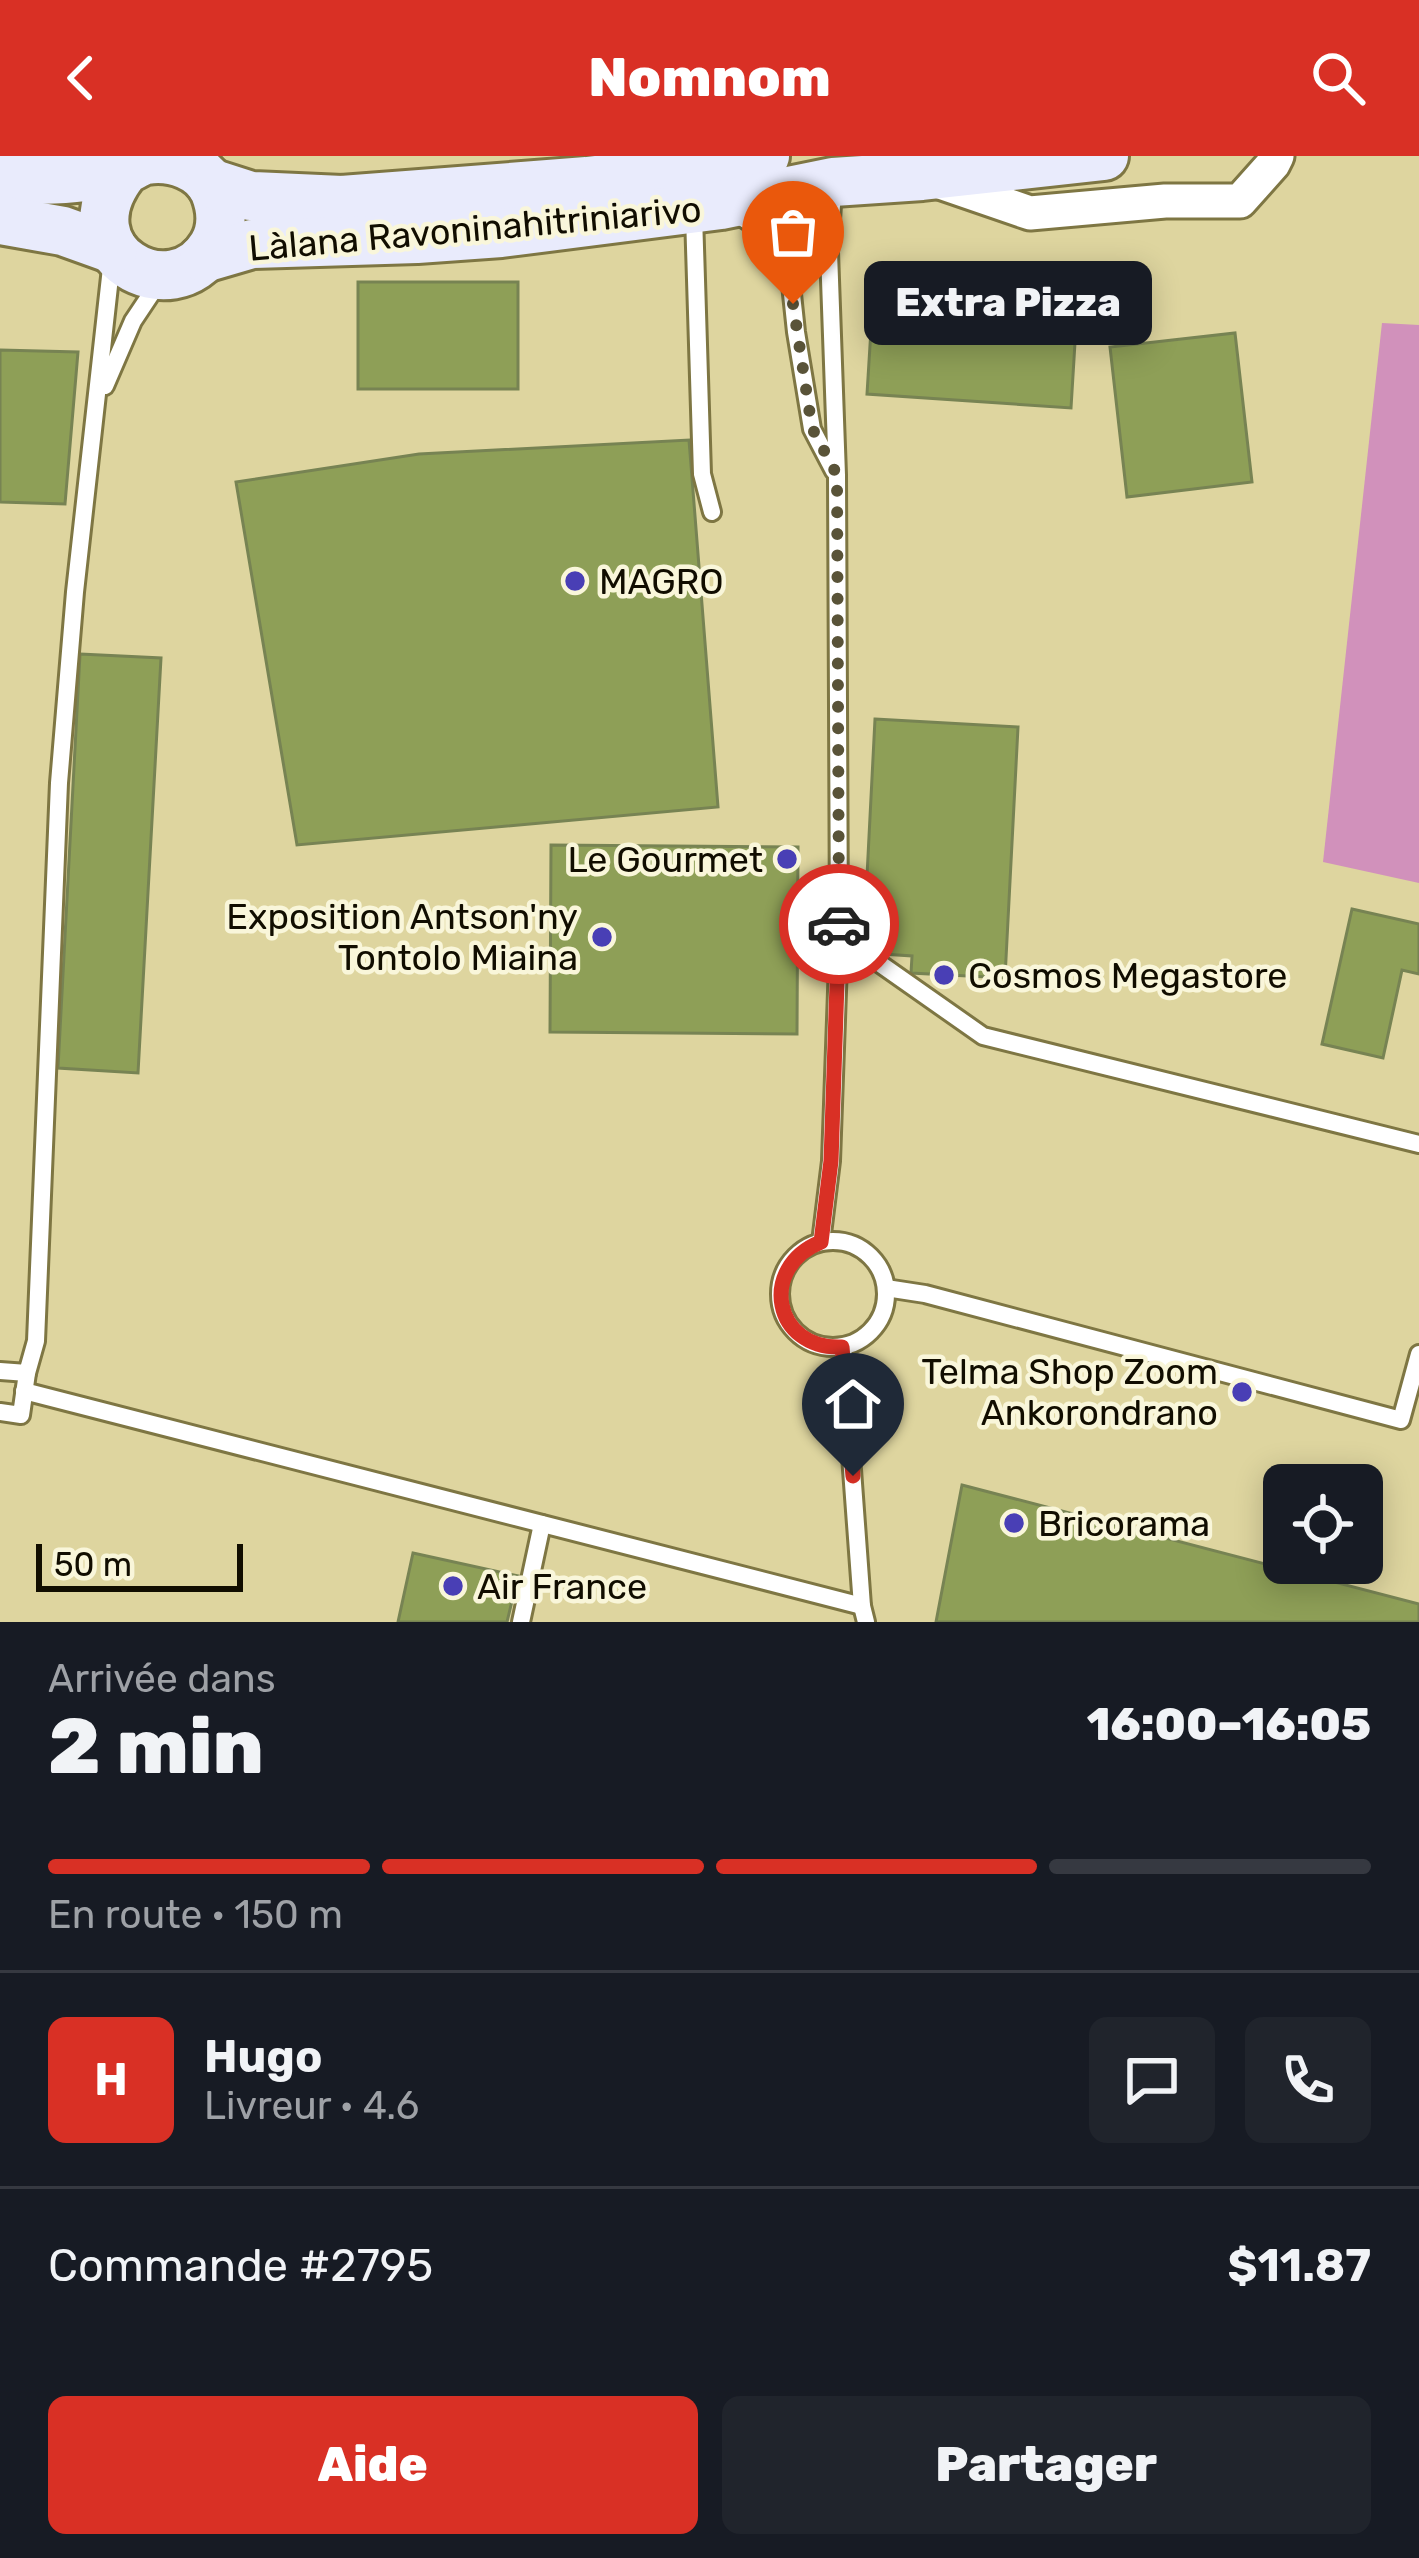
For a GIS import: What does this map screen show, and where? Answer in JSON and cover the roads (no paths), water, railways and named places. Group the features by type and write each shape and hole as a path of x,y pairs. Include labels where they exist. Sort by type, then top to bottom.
{"main road":[{"name":"Làlana Ravoninahitriniarivo","path":"0,179 77,178 144,160 172,158 251,196 342,200 677,170 737,171 833,182 1104,156"},
{"path":"132,164 109,192 103,216 107,240 132,267 184,267"},
{"name":"Làlana Ravoninahitriniarivo","path":"184,267 252,244 501,233 737,171"},
{"name":"Làlana Ravoninahitriniarivo","path":"184,267 216,240 219,229 219,205 208,172"},
{"path":"0,220 63,231 113,249"}],"street":[{"path":"922,176 1030,213 1165,201 1240,201 1277,156"}],"lane":[{"path":"737,171 790,275 812,428 837,475"},
{"path":"712,512 702,474 737,171"},
{"path":"821,1242 831,1161 839,935 837,475 829,252 833,182"},
{"path":"0,1412 21,1415 35,1342 59,783 113,249"},
{"path":"98,404 127,333 184,267"},
{"path":"839,935 983,1036 1419,1144"},
{"path":"821,1242 844,1242 864,1251 879,1267 886,1288 880,1319 871,1332 842,1347 828,1347 801,1336 784,1312 782,1283 787,1269 796,1257 821,1242"},
{"path":"886,1288 925,1294 1401,1420 1419,1354"},
{"path":"0,1371 864,1614 842,1347"},
{"path":"521,1622 542,1524"}],"place":[{"name":"Extra Pizza","path":"793,304"},
{"name":"MAGRO","path":"575,581"},
{"name":"Le Gourmet","path":"787,859"},
{"name":"Exposition Antson'ny Tontolo Miaina","path":"602,937"},
{"name":"Cosmos Megastore","path":"944,975"},
{"name":"Telma Shop Zoom Ankorondrano","path":"1242,1392"},
{"name":"Bricorama","path":"1014,1523"},
{"name":"Air France","path":"453,1586"}]}
